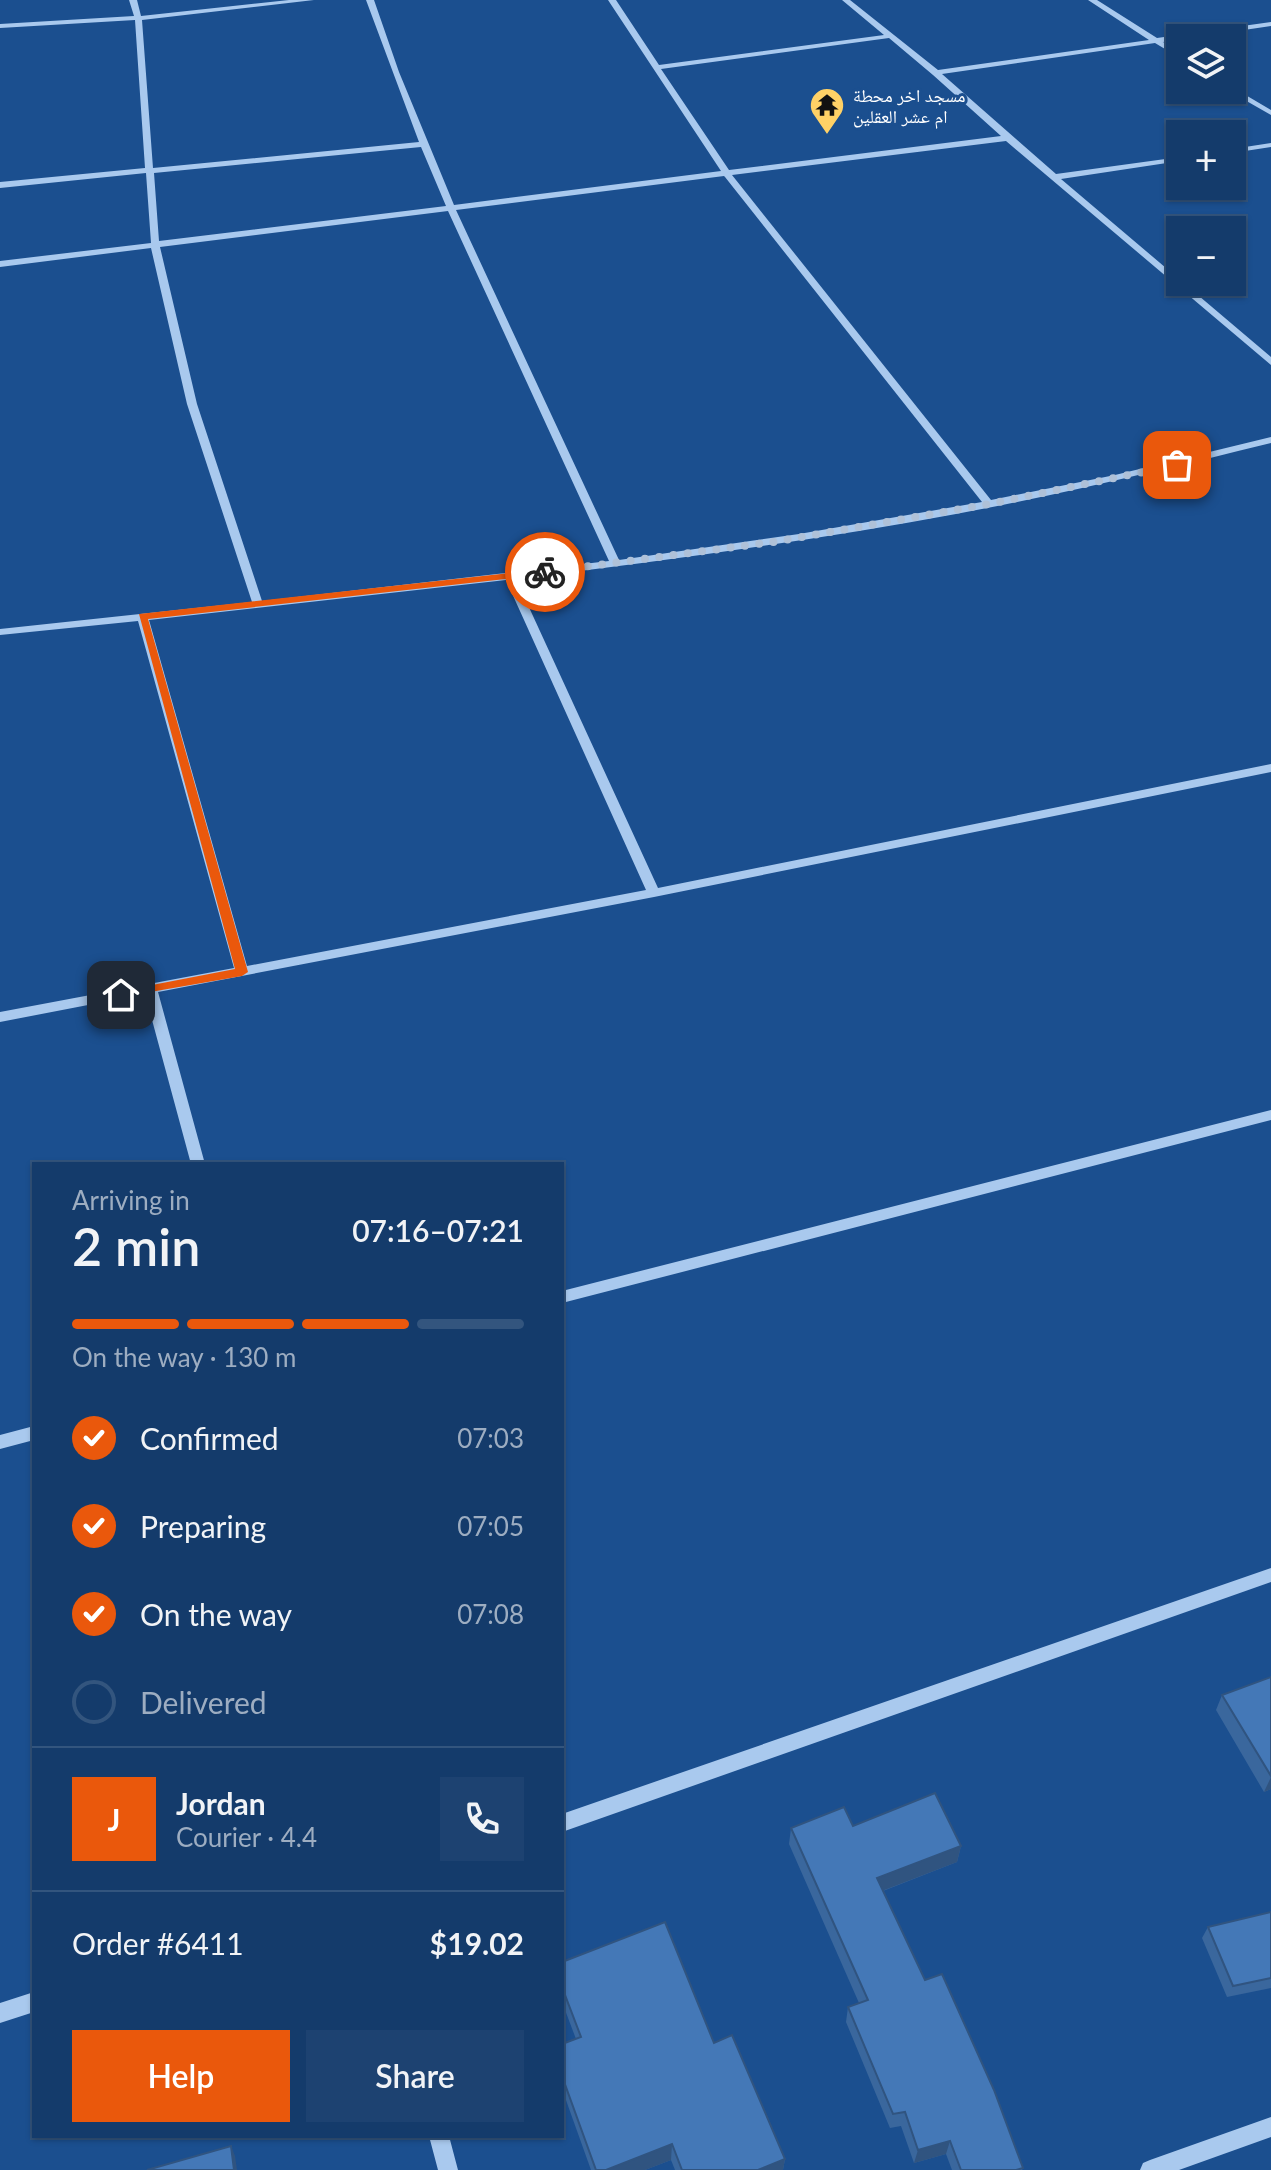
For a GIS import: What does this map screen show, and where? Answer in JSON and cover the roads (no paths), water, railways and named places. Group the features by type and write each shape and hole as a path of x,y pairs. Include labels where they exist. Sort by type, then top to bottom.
{"street":[{"path":"133,0 138,18 155,244 192,404 258,604"},
{"path":"0,26 138,18 310,0"},
{"path":"370,0 450,208 615,562"},
{"path":"612,0 728,175 989,504"},
{"path":"846,0 1266,352 1271,362"},
{"path":"1092,0 1166,47"},
{"path":"936,73 1271,24"},
{"path":"658,67 890,36"},
{"path":"1246,98 1271,113"},
{"path":"0,264 1008,138"},
{"path":"0,185 423,144"},
{"path":"1246,149 1271,145"},
{"path":"1055,177 1166,161"},
{"path":"0,632 510,577 773,542 989,504 1177,465 1271,440"},
{"path":"510,577 654,893"},
{"path":"142,616 242,972"},
{"path":"0,1017 654,893 1271,768"},
{"path":"151,990 197,1162"},
{"path":"564,1296 1271,1115"},
{"path":"0,1442 32,1434"},
{"path":"564,1822 1271,1575"},
{"path":"0,2013 32,2003"},
{"path":"1150,2170 1271,2127"},
{"path":"440,2138 448,2170"}],"place":[{"name":"مسجد اخر محطة ام عشر العقلين","path":"827,136"}]}
